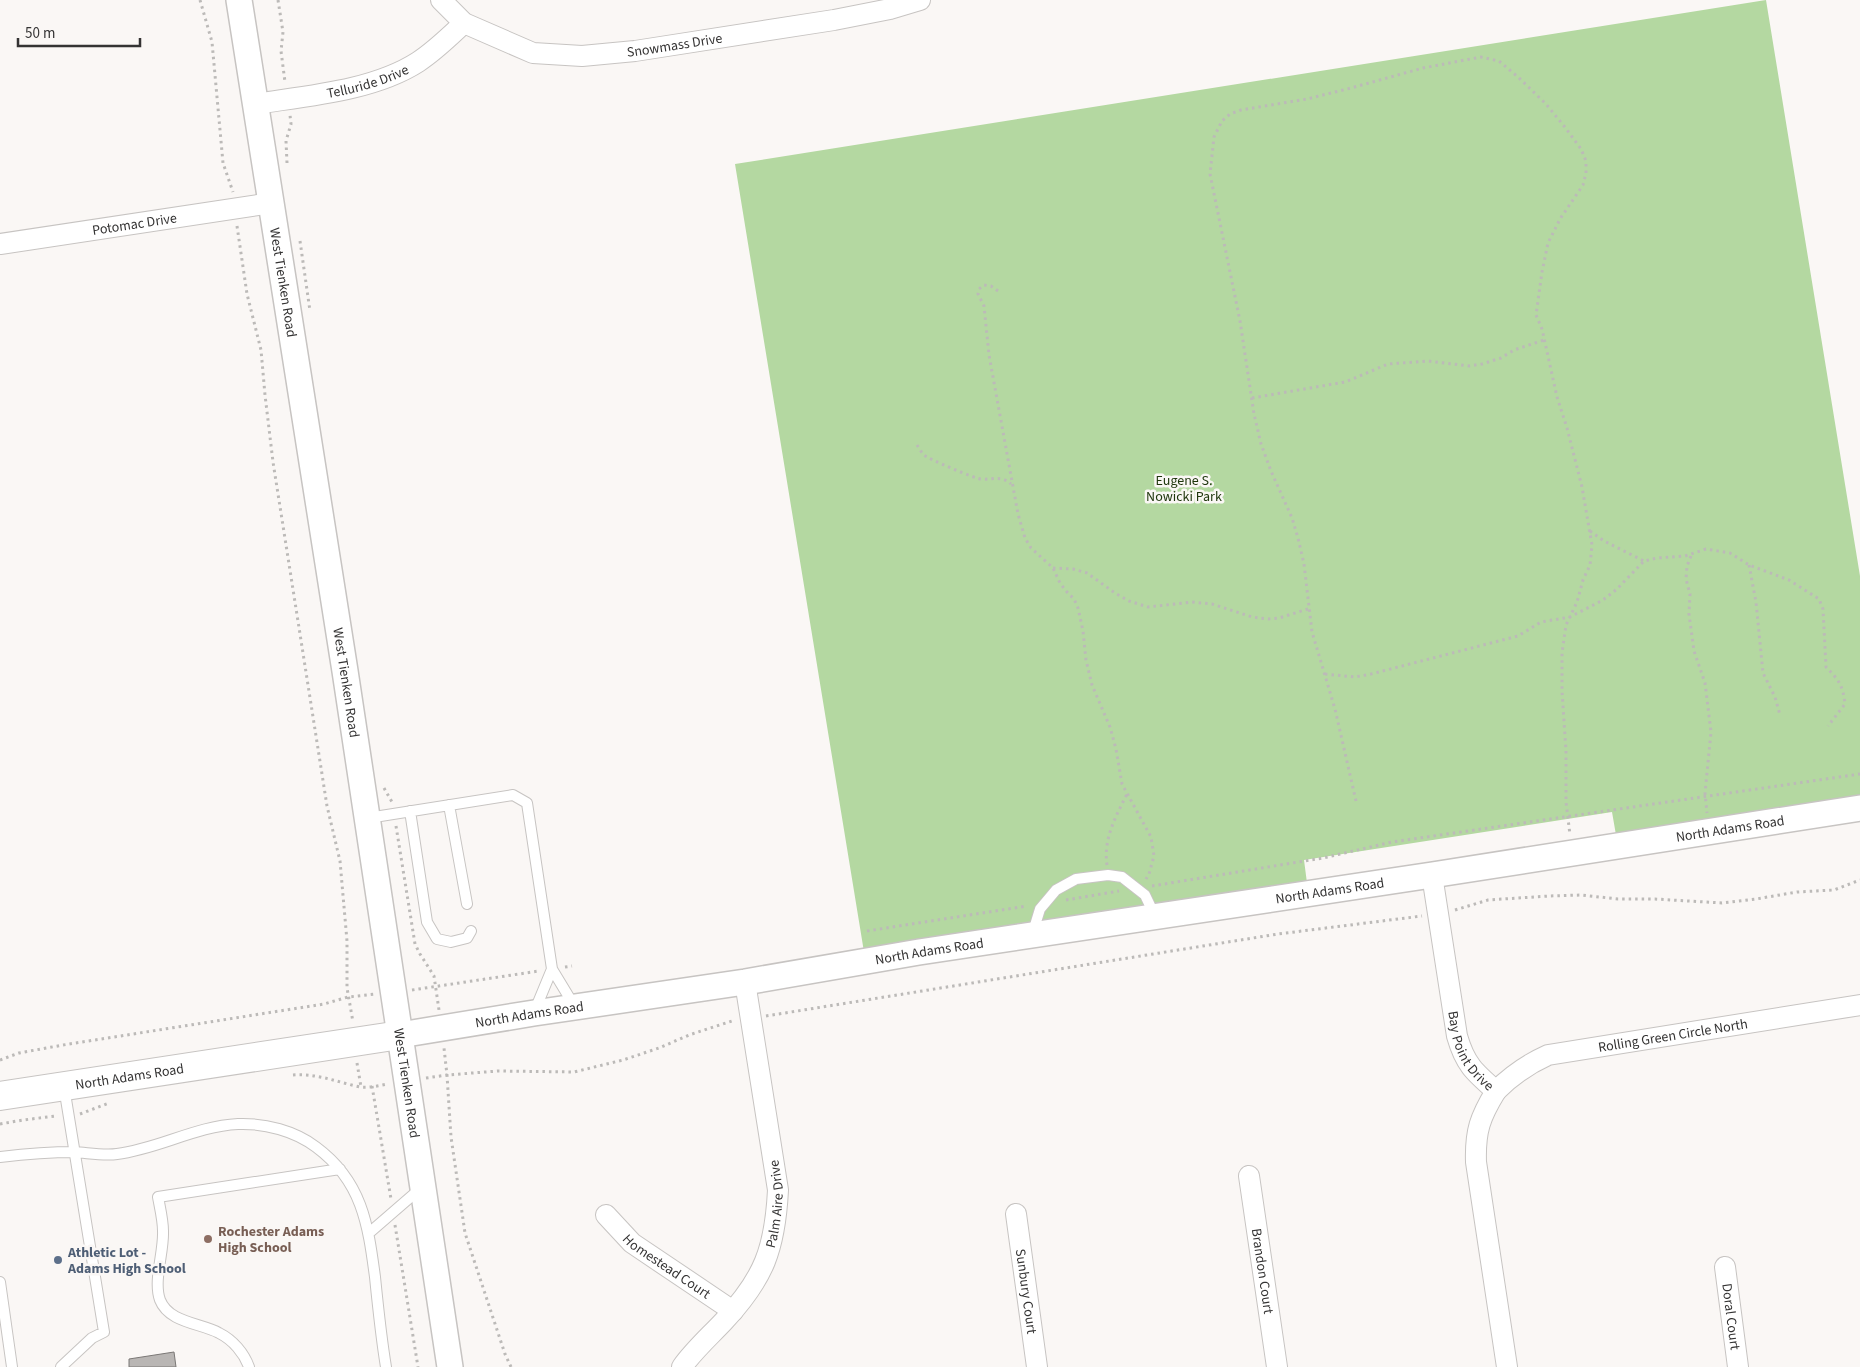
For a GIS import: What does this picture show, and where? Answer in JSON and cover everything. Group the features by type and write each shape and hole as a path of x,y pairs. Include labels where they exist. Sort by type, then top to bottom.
{"main road":[{"name":"North Adams Road","path":"0,1096 400,1035"}],"street":[{"name":"West Tienken Road","path":"239,0 367,818 450,1367"},
{"name":"Snowmass Drive","path":"441,0 464,22 533,53 582,56 644,49 834,20 890,9 920,0"},
{"name":"Telluride Drive","path":"255,104 317,94 385,78 416,64 437,49 464,22"},
{"name":"Potomac Drive","path":"0,244 271,203"},
{"name":"North Adams Road","path":"400,1035 745,982 919,952 1860,808"},
{"name":"Bay Point Drive","path":"1432,875 1457,1036 1462,1054 1475,1073 1496,1091 1483,1113 1476,1141 1476,1162 1507,1367"},
{"name":"Palm Aire Drive","path":"682,1367 733,1312 758,1277 769,1252 776,1223 778,1190 745,982"},
{"name":"Rolling Green Circle North","path":"1496,1091 1528,1064 1548,1055 1860,1005"},
{"name":"Brandon Court","path":"1249,1176 1277,1367"},
{"name":"Sunbury Court","path":"1016,1214 1037,1367"},
{"name":"Homestead Court","path":"606,1215 632,1243 733,1312"},
{"name":"Doral Court","path":"1725,1267 1738,1367"}],"lane":[{"path":"367,818 513,795 527,803 552,970 575,1007"},
{"path":"450,805 467,904"},
{"path":"410,812 427,922 437,939 451,942 467,938 471,931"},
{"path":"1032,936 1040,909 1056,890 1076,879 1108,875 1122,877 1145,895 1156,917"},
{"path":"534,1013 552,970"},
{"path":"61,1367 92,1338 104,1332 64,1087"},
{"path":"0,1157 30,1153 75,1152 116,1154 212,1128 238,1124 255,1124 292,1133 306,1140 322,1151 340,1169 358,1198 369,1233 386,1367"},
{"path":"249,1367 241,1351 231,1341 220,1333 172,1315 160,1300 159,1274 163,1231 158,1197 340,1169"},
{"path":"369,1233 423,1186"},
{"path":"0,1282 12,1367"}],"path":[{"path":"200,0 212,42 223,162 232,192"},
{"path":"1356,801 1338,718 1312,632 1304,564 1298,538 1292,518 1261,444 1240,321 1210,174 1214,137 1222,121 1230,114 1241,110 1307,98 1454,61 1481,57 1499,61 1546,104 1582,150 1586,161 1583,185 1560,219 1548,243 1536,315 1582,487 1592,545 1590,565 1566,625 1562,653 1562,691 1566,724 1565,782 1573,853"},
{"path":"237,227 247,294 261,350 274,462 327,806 340,861 347,926 348,997"},
{"path":"998,291 991,286 984,285 979,289 978,294 984,306 989,355 1002,418 1011,484 1018,514 1025,538 1031,548 1054,568 1059,580 1074,599 1078,608 1092,685 1110,727 1122,784 1150,838 1154,856 1149,874 1138,889"},
{"path":"1252,398 1345,382 1388,364 1428,360 1469,366 1482,364 1501,358 1514,350 1544,340"},
{"path":"917,445 930,459 972,478 998,477 1011,484"},
{"path":"1590,530 1604,541 1644,562 1691,555 1706,549 1730,552 1748,565 1790,580 1819,599 1823,609 1826,667 1837,677 1843,688 1844,704 1828,726"},
{"path":"1691,555 1687,566 1686,579 1690,594 1689,614 1694,652 1705,683 1711,732 1705,798 1710,832"},
{"path":"1325,674 1355,677 1371,674 1518,636 1541,622 1570,617 1603,600 1644,562"},
{"path":"1748,565 1756,602 1763,673 1775,697 1780,715"},
{"path":"1054,568 1072,569 1087,573 1129,601 1148,607 1192,602 1212,604 1252,617 1268,619 1279,618 1308,609"},
{"path":"867,931 1323,858 1392,842 1860,774"},
{"path":"1108,875 1106,845 1116,816 1127,794"},
{"path":"429,1078 498,1071 574,1072 623,1060 732,1021 763,1016 771,1017 1278,934 1438,915 1488,900 1581,895 1618,899 1722,902 1756,899 1797,892 1834,890 1860,880"},
{"path":"419,989 572,966"},
{"path":"0,1060 19,1053 301,1008 365,995"},
{"path":"287,1076 307,1075 332,1079 361,1087 382,1085"},
{"path":"447,1075 451,1137 466,1233 504,1354 510,1367"},
{"path":"80,1114 116,1101"},
{"path":"0,1124 56,1116"}],"green space":[{"name":"Eugene S. Nowicki Park","path":"1766,0 1860,576 1860,797 1616,835 1612,812 1304,860 1307,883 864,952 735,164"}],"building":[{"path":"174,1352 176,1367 129,1367 129,1359"}],"place":[{"name":"Rochester Adams High School","path":"208,1239"},
{"name":"Athletic Lot - Adams High School","path":"58,1260"}]}
